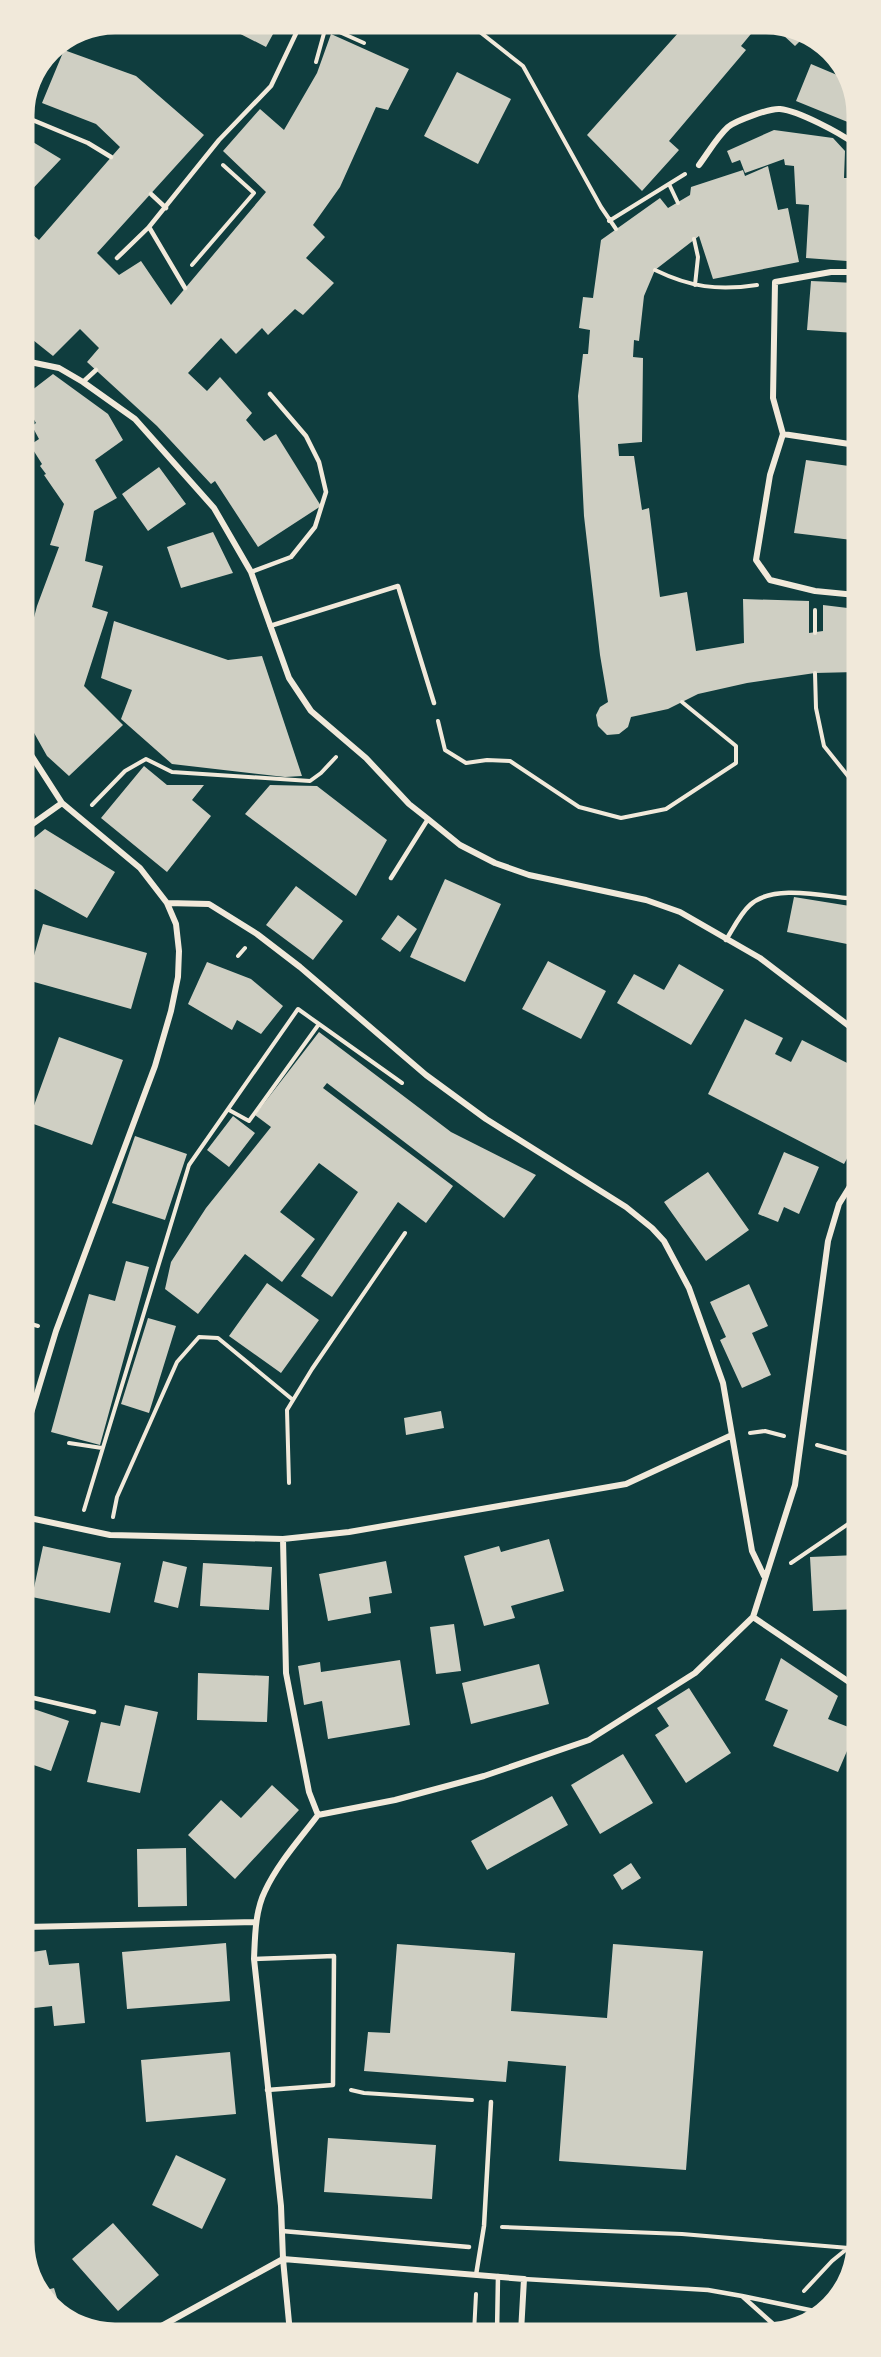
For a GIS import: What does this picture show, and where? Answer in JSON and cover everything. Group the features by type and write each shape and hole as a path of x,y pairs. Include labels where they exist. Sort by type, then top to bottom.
{"street":[{"path":"699,165 728,127 756,114 778,108 792,112 848,139"},
{"path":"848,272 831,272 775,282 773,398 783,434 770,475 756,560 770,580 815,591 848,594"},
{"path":"33,363 58,368 83,382 135,419 214,508 251,572 289,678 311,711 348,743 409,804 460,844 495,863 529,875 646,900 680,912 759,958 848,1025"},
{"path":"783,434 848,444"},
{"path":"33,758 62,803 140,868 168,903 176,924 179,951 178,977 171,1011 155,1066 56,1331 33,1407"},
{"path":"33,824 62,803"},
{"path":"168,903 209,904 257,934 300,967 426,1075 486,1119 626,1207 664,1241 689,1288 723,1383 753,1551 764,1576"},
{"path":"289,2324 254,1959 256,1922 264,1892 286,1857 318,1815 395,1800 473,1779 589,1740 695,1673 753,1617 764,1576 795,1485 828,1241 839,1204 848,1189"},
{"path":"33,1519 110,1535 284,1539 398,1525 626,1484 732,1435"},
{"path":"284,1539 286,1673 309,1791 318,1815"},
{"path":"753,1617 848,1681"},
{"path":"33,1927 256,1922"},
{"path":"165,2324 283,2259 524,2279 521,2324"}],"lane":[{"path":"117,258 149,227 210,152 271,86 296,33"},
{"path":"33,120 87,143 111,157"},
{"path":"151,194 166,208"},
{"path":"149,227 185,288"},
{"path":"83,382 96,370"},
{"path":"251,572 291,557 315,527 326,492 319,462 306,436 270,394"},
{"path":"270,626 398,586 434,703"},
{"path":"391,878 428,819"},
{"path":"726,940 750,904 769,895 784,892 848,898"},
{"path":"33,1698 94,1712"},
{"path":"254,1959 334,1956 333,2085 267,2090"},
{"path":"476,2275 484,2226 492,2102"},
{"path":"282,2231 469,2247"},
{"path":"497,2324 498,2276"},
{"path":"524,2279 708,2290 811,2310"},
{"path":"742,2296 773,2323"}],"path":[{"path":"316,62 323,33"},
{"path":"342,33 364,43"},
{"path":"480,33 523,66 609,221 616,229"},
{"path":"179,279 254,193 210,152"},
{"path":"669,184 678,203"},
{"path":"609,221 662,188"},
{"path":"694,239 698,257 695,285"},
{"path":"655,270 675,280 729,290 775,282"},
{"path":"815,673 816,708 824,746 848,776"},
{"path":"434,703 445,750 466,763 488,760 510,761 579,807 621,818 666,809 736,763 736,746 682,702"},
{"path":"80,818 126,771 146,759 172,772 310,781 321,773 348,743"},
{"path":"79,1528 189,1165 298,1009 319,1024 249,1121 229,1110"},
{"path":"289,1483 287,1410 405,1233"},
{"path":"110,1535 117,1497 177,1362 199,1337 218,1338 293,1400"},
{"path":"69,1443 102,1448"},
{"path":"792,1563 848,1524"},
{"path":"333,2085 364,2094 492,2102"},
{"path":"484,2226 682,2234 847,2248"},
{"path":"832,2261 847,2249"},
{"path":"474,2324 476,2275"}],"building":[{"path":"239,33 274,33 266,47"},
{"path":"678,33 752,33 741,46 746,50 669,141 679,150 642,191 587,135"},
{"path":"331,34 409,69 388,110 376,107 340,187 313,225 325,237 306,258 334,283 303,315 295,309 268,335 262,328 236,354 221,338 188,373 207,391 220,377 252,413 246,420 264,441 276,434 321,506 258,547 215,481 211,484 157,426 87,362 99,348 80,329 53,356 33,340 33,235 39,240 120,147 96,124 42,103 65,50 136,76 204,135 97,253 119,275 141,261 171,305 266,192 223,151 260,109 284,130 317,73"},
{"path":"783,35 801,40 795,46"},
{"path":"811,64 838,75 845,93 848,122 796,101"},
{"path":"457,72 511,99 478,164 424,136"},
{"path":"774,130 833,138 845,151 844,178 848,178 847,261 806,258 809,205 796,204 794,166 785,165 784,159 745,173 740,160 732,163 727,151"},
{"path":"33,142 61,159 33,188"},
{"path":"768,166 778,210 788,208 799,262 713,279 699,236 655,270 644,296 639,341 634,340 633,357 643,358 642,442 618,444 619,456 634,456 642,510 649,508 660,597 687,592 696,651 744,643 743,599 809,601 809,633 823,631 823,605 848,608 848,672 815,673 747,683 698,694 668,709 631,717 628,727 619,734 607,735 598,726 596,715 600,707 608,702 600,655 584,516 578,396 583,354 588,354 590,330 579,328 583,297 593,298 601,240 660,198 668,208 690,195 691,187 743,170 745,176"},
{"path":"811,281 848,283 848,333 807,330"},
{"path":"53,374 108,414 123,440 95,460 117,498 94,511 85,561 103,566 92,607 108,612 84,686 123,725 69,776 47,756 33,731 33,621 59,547 50,545 64,504 44,475 46,474 40,466 42,464 33,450 33,443 39,439 33,428 36,423 33,418 33,389"},
{"path":"806,460 848,466 848,540 794,533"},
{"path":"159,467 186,504 148,531 122,494"},
{"path":"213,532 233,573 181,588 167,547"},
{"path":"114,621 228,660 262,656 302,776 285,777 172,764 121,719 132,690 101,678"},
{"path":"144,766 167,785 204,785 192,800 211,816 167,872 101,818"},
{"path":"270,785 317,786 387,840 356,896 245,814"},
{"path":"45,829 115,872 87,918 35,889 33,890 33,839"},
{"path":"445,879 501,904 465,982 410,957"},
{"path":"296,886 343,921 313,960 266,925"},
{"path":"794,897 848,906 848,944 787,932"},
{"path":"398,915 417,929 400,952 381,939"},
{"path":"43,924 147,953 131,1009 33,982 33,959"},
{"path":"548,961 606,991 581,1039 522,1009"},
{"path":"207,962 251,979 283,1006 261,1034 237,1020 232,1030 188,1004"},
{"path":"679,964 724,990 691,1045 617,1003 634,974 664,990"},
{"path":"745,1019 783,1038 775,1054 791,1062 802,1040 848,1063 848,1157 844,1164 708,1094"},
{"path":"319,1032 451,1132 536,1175 504,1218 327,1083 323,1088 453,1186 426,1223 398,1202 332,1297 301,1276 358,1192 319,1163 280,1212 315,1239 282,1282 245,1254 198,1314 165,1289 171,1262 206,1208 271,1127 255,1115"},
{"path":"59,1037 123,1060 92,1145 33,1124 33,1108"},
{"path":"233,1116 255,1133 229,1167 207,1150"},
{"path":"135,1136 187,1154 165,1220 112,1203"},
{"path":"784,1152 819,1167 799,1214 784,1207 778,1222 758,1214"},
{"path":"708,1172 749,1230 706,1261 664,1202"},
{"path":"126,1261 149,1267 100,1445 51,1432 89,1294 115,1301"},
{"path":"267,1283 319,1320 281,1373 229,1336"},
{"path":"749,1284 768,1326 752,1333 771,1375 742,1388 720,1340 726,1337 710,1302"},
{"path":"148,1318 176,1326 149,1413 121,1404"},
{"path":"441,1411 444,1428 406,1435 404,1418"},
{"path":"549,1539 564,1591 511,1606 515,1618 484,1626 464,1556 499,1546 501,1552"},
{"path":"43,1546 121,1563 110,1613 33,1597"},
{"path":"848,1555 848,1609 813,1611 810,1557"},
{"path":"163,1561 187,1567 178,1608 154,1602"},
{"path":"386,1561 392,1593 369,1597 371,1613 328,1621 319,1574"},
{"path":"203,1563 272,1567 269,1610 200,1606"},
{"path":"454,1624 461,1671 436,1674 430,1627"},
{"path":"781,1658 838,1696 828,1719 848,1727 848,1749 838,1772 773,1746 788,1710 765,1700"},
{"path":"400,1660 410,1725 328,1739 322,1701 304,1705 298,1666 320,1662 321,1672"},
{"path":"539,1664 549,1704 471,1724 462,1683"},
{"path":"198,1673 269,1676 267,1722 197,1720"},
{"path":"689,1688 731,1753 686,1783 655,1735 669,1726 657,1708"},
{"path":"125,1705 158,1712 140,1793 87,1782 101,1722 120,1726"},
{"path":"33,1709 69,1721 51,1771 33,1765"},
{"path":"623,1754 653,1803 600,1834 571,1785"},
{"path":"272,1785 299,1810 235,1879 188,1835 221,1800 241,1818"},
{"path":"552,1796 568,1825 487,1870 471,1841"},
{"path":"186,1848 187,1906 138,1907 137,1849"},
{"path":"631,1863 641,1878 622,1890 613,1875"},
{"path":"226,1943 230,2001 127,2009 122,1952"},
{"path":"397,1944 515,1953 511,2011 607,2018 613,1944 703,1951 686,2170 559,2161 566,2066 508,2061 506,2082 364,2071 368,2032 390,2033"},
{"path":"46,1950 49,1965 79,1963 85,2023 54,2026 52,2006 33,2008 33,1952"},
{"path":"230,2052 236,2114 146,2122 141,2060"},
{"path":"328,2138 436,2145 432,2199 324,2192"},
{"path":"176,2155 226,2179 202,2229 152,2205"},
{"path":"113,2223 159,2275 118,2311 72,2259"},
{"path":"54,2288 58,2301 57,2300 48,2289"}]}
